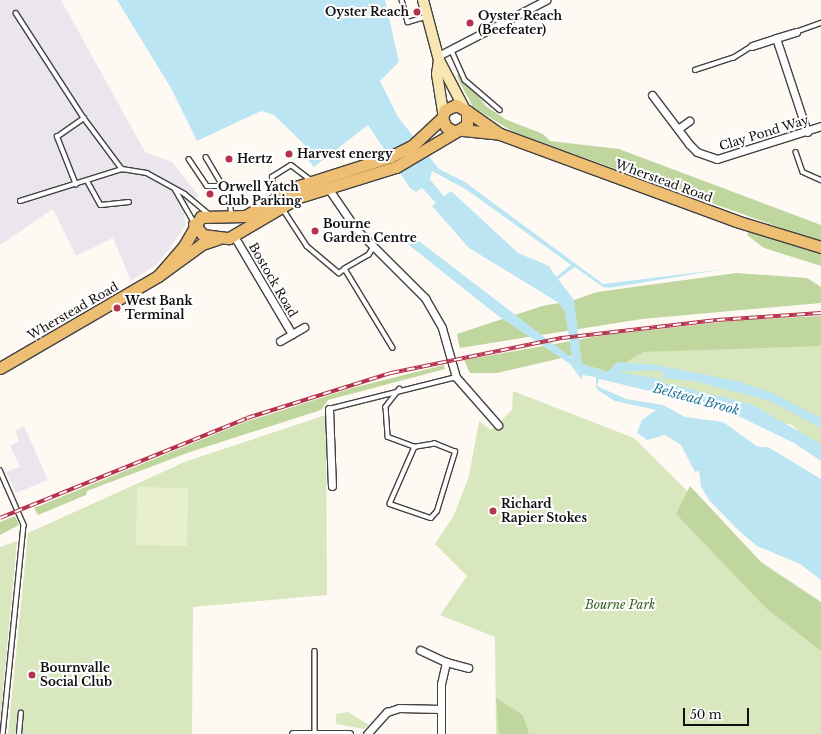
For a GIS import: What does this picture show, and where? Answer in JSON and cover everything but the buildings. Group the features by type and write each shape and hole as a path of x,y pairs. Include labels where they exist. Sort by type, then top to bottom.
{"main road":[{"path":"423,0 438,58 466,110 469,121 459,131"},
{"path":"438,58 437,74 446,127 459,131 500,134"},
{"name":"Wherstead Road","path":"0,368 158,276 202,244 234,236 278,202 312,181 390,157 422,139 451,106 466,110"},
{"path":"466,110 500,134"},
{"name":"Wherstead Road","path":"158,276 184,246 194,224 201,217 214,215 232,217 245,216 278,202 396,167 459,131"},
{"name":"Wherstead Road","path":"500,134 736,221 821,248"},
{"path":"194,224 203,234 218,239"}],"street":[{"path":"438,58 546,0"},
{"path":"752,46 796,32"},
{"path":"776,38 807,132"},
{"name":"Clay Pond Way","path":"652,95 697,152 717,159 807,132 821,126"},
{"path":"678,129 689,121"},
{"path":"328,188 346,216 374,247 417,289 432,309 442,328 456,377 498,425"},
{"name":"Bostock Road","path":"234,236 292,334"},
{"name":"Bostock Road","path":"280,341 304,327"},
{"path":"329,409 332,486"},
{"path":"420,650 446,662 468,668"},
{"path":"441,734 441,684 446,662"},
{"path":"367,734 387,712 399,708 441,709"},
{"path":"293,734 315,732 349,734"}],"lane":[{"path":"402,0 408,22 427,16"},
{"path":"16,12 84,118 122,169"},
{"path":"796,32 821,23"},
{"path":"695,70 733,58 752,46"},
{"path":"452,50 465,80 500,110"},
{"path":"76,186 57,137 84,118"},
{"path":"796,152 803,172 821,180"},
{"path":"206,157 224,186 232,217"},
{"path":"189,159 207,186 224,186"},
{"path":"312,181 291,165 272,177 278,202 307,246 339,273 369,255 374,247"},
{"path":"20,201 76,186 122,169 147,173 175,188 214,215"},
{"path":"88,182 101,204 129,202"},
{"path":"175,188 194,224"},
{"path":"345,269 393,348"},
{"path":"329,409 400,389 456,377"},
{"path":"400,389 386,407 388,437 415,447 435,444 455,452 437,511 431,518 390,504 415,447"},
{"path":"0,470 24,525 3,734"},
{"path":"315,650 315,732"},
{"path":"18,734 21,713"}],"shaded area":[{"path":"0,0 61,0 145,152 172,162 199,196 183,208 186,225 170,248 156,265 131,281 113,238 76,256 53,209 0,245"},
{"path":"24,426 48,480 16,493 6,472 20,467 10,446 19,441 15,431"}],"green space":[{"path":"459,70 486,106 505,119 543,134 550,141 619,149 821,225 821,242 515,133 473,107 457,77"},
{"path":"750,228 821,251 821,266 764,248 747,235"},
{"path":"736,273 807,278 821,287 821,303 642,319 460,348 459,345 457,334 542,306 559,303 566,312 573,308 574,300 597,292"},
{"path":"821,316 821,346 644,352 608,372 582,364 579,354 497,373 470,373 464,360 605,335 739,320"},
{"path":"821,343 821,452 792,425 600,370 644,352"},
{"path":"444,365 445,369 328,400 321,410 190,452 87,491 86,495 38,515 34,508 245,422 352,388"},
{"name":"Bourne Park","path":"513,391 634,438 761,564 821,604 821,734 496,734 495,637 440,615 467,576 435,544 454,515 469,476 479,421 491,430 512,410"},
{"path":"326,415 327,595 193,607 192,734 8,734 28,533 187,461"},
{"path":"690,486 761,562 821,602 821,651 766,608 676,514"},
{"path":"137,487 188,488 187,546 136,545"},
{"path":"15,516 19,525 0,535 0,522"},
{"path":"17,541 0,723 0,547"},
{"path":"496,698 523,715 529,734 499,734"},
{"path":"348,712 369,725 364,729 336,724 336,714"}],"water":[{"path":"117,0 385,0 399,62 380,81 398,117 439,169 465,182 603,284 725,269 609,288 603,287 575,267 558,279 574,300 582,364 608,372 617,362 656,365 737,381 772,393 821,418 821,428 770,401 695,381 662,378 664,374 659,370 615,372 661,379 661,382 751,404 821,444 821,461 794,443 722,408 599,379 597,386 626,399 663,405 685,417 723,422 758,447 768,447 821,479 821,580 800,564 757,546 736,528 710,501 701,487 699,471 695,472 681,445 665,435 647,440 637,433 642,420 656,410 615,401 599,391 596,387 596,377 582,375 582,380 570,364 497,315 400,238 407,232 572,358 565,312 559,303 469,248 432,206 436,203 422,188 416,192 410,188 368,125 314,167 308,160 314,154 274,115 261,111 197,141 171,88","holes":["432,171 467,190 571,265 556,277 549,266 518,253 451,191 442,198 429,182"]}],"waterway":[{"name":"Belstead Brook","path":"428,179 444,199"}],"railway":[{"path":"0,518 247,418 391,373 562,338 717,320 821,313"}],"place":[{"name":"Oyster Reach","path":"417,12"},
{"name":"Oyster Reach (Beefeater)","path":"470,23"},
{"name":"Harvest energy","path":"289,154"},
{"name":"Hertz","path":"229,159"},
{"name":"Orwell Yatch Club Parking","path":"210,194"},
{"name":"Bourne Garden Centre","path":"315,231"},
{"name":"West Bank Terminal","path":"117,308"},
{"name":"Richard Rapier Stokes","path":"493,511"},
{"name":"Bournvalle Social Club","path":"32,675"}]}
